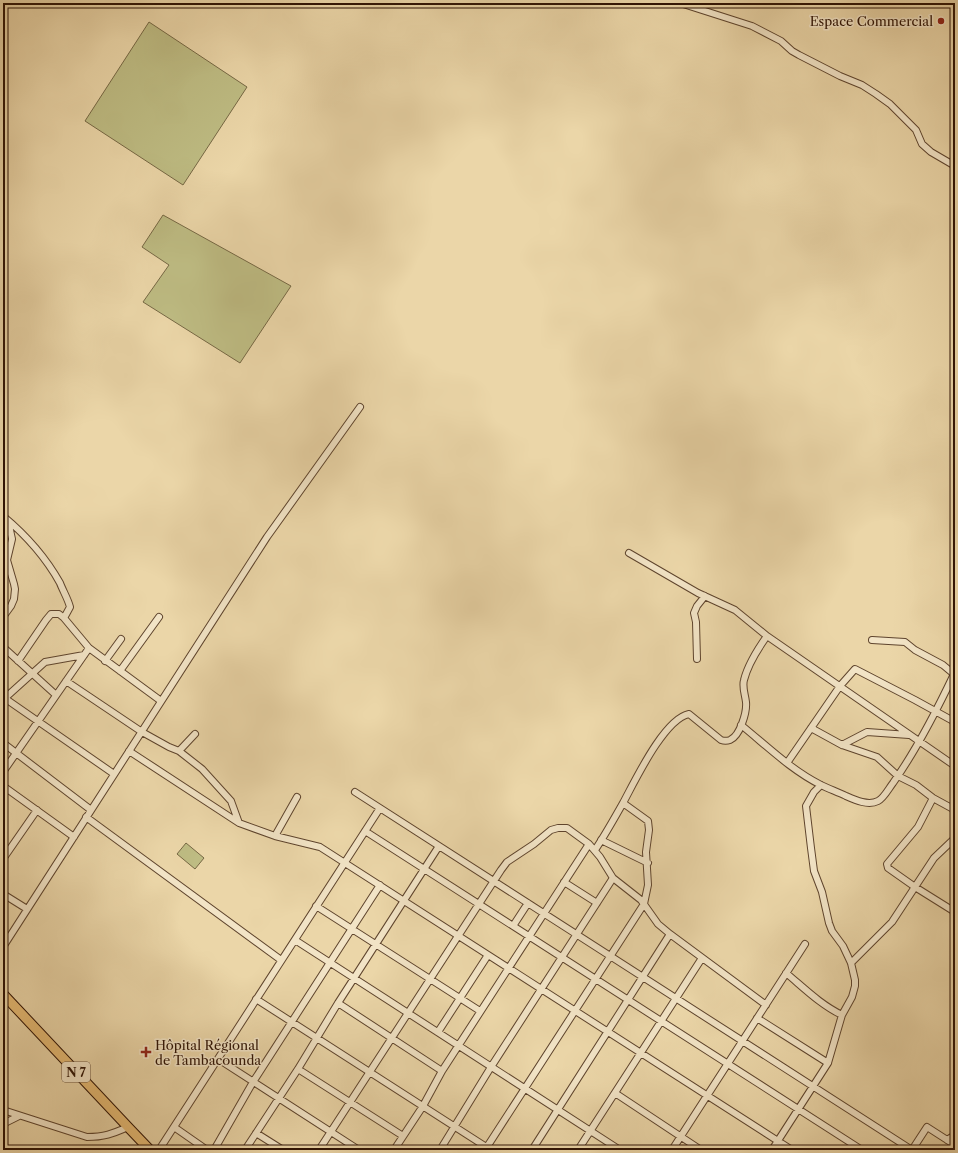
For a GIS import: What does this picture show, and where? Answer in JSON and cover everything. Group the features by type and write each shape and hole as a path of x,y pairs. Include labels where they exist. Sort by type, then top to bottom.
{"highway":[{"name":"N 7","path":"3,994 150,1150"}],"street":[{"path":"674,3 680,3 752,26 781,41 799,55 840,76 862,85 890,104 916,130 922,144 926,148 955,166"},
{"path":"3,947 267,537 360,407"},
{"path":"3,516 30,541 57,578 70,607 64,618"},
{"path":"3,617 11,606 14,594 14,584 7,560 12,539 8,521"},
{"path":"629,553 705,596 735,610 767,636 955,766"},
{"path":"697,659 696,622 694,613 697,606 705,596"},
{"path":"18,661 51,614 59,614 89,648 161,701"},
{"path":"120,671 160,616"},
{"path":"595,850 637,776 659,741 680,718 689,714 721,740 731,740 737,733 745,714 746,703 743,684 756,652 767,636"},
{"path":"105,660 121,639"},
{"path":"741,725 787,763 821,785 858,801 872,803 879,801 887,792 920,742 954,675 943,665 915,650 905,642 872,640"},
{"path":"3,647 56,695"},
{"path":"3,772 89,648"},
{"path":"84,655 45,662 4,697 114,774"},
{"path":"787,763 840,686 855,669 955,722"},
{"path":"66,681 142,732 179,751 202,770 231,801 239,823"},
{"path":"811,728 842,745 877,757 898,776 916,785 933,798 955,810"},
{"path":"842,745 867,732 911,735"},
{"path":"179,751 195,734"},
{"path":"3,743 91,810"},
{"path":"129,751 239,823 275,836 320,847 345,862 792,1150"},
{"path":"772,1150 828,1063 842,1015 852,996 855,986 851,963 843,946 832,931 829,923 822,892 814,871 810,848 806,806 814,792 821,785"},
{"path":"3,786 74,837"},
{"path":"355,792 912,1150 927,1127 955,1145"},
{"path":"275,836 297,797"},
{"path":"933,798 918,827 887,864 888,868 955,912"},
{"path":"256,999 488,1149 525,1088 644,904 648,885 648,863 646,852 649,830 648,821 622,803"},
{"path":"159,1150 380,808"},
{"path":"4,855 37,810"},
{"path":"86,817 281,960"},
{"path":"319,1150 493,881 507,862 534,844 551,830 567,828 589,844 595,850 613,878 641,900 658,924 766,1005"},
{"path":"365,831 862,1150"},
{"path":"851,963 892,922 934,858 955,838"},
{"path":"601,840 648,863"},
{"path":"394,1150 423,1106 442,1071 480,1011 589,844"},
{"path":"246,1150 439,846"},
{"path":"440,1150 491,1067 613,878"},
{"path":"564,882 597,903"},
{"path":"214,1150 253,1082 380,885"},
{"path":"3,894 27,909"},
{"path":"513,926 528,903"},
{"path":"316,906 480,1011"},
{"path":"532,1150 670,934"},
{"path":"295,940 620,1150"},
{"path":"672,1150 805,944"},
{"path":"438,1032 488,955"},
{"path":"578,1150 702,958"},
{"path":"786,973 832,1010 842,1015"},
{"path":"338,1003 442,1071"},
{"path":"757,1018 828,1063"},
{"path":"218,1059 359,1150"},
{"path":"298,1069 403,1136"},
{"path":"614,1093 701,1150"},
{"path":"3,1110 87,1137 100,1137 113,1134 128,1127"},
{"path":"3,1124 19,1116"},
{"path":"174,1127 207,1150"},
{"path":"256,1133 283,1150"},
{"path":"947,1140 955,1135"}],"shaded area":[{"path":"149,22 247,87 183,185 85,121"},
{"path":"163,215 291,286 240,363 143,302 169,265 142,247"},
{"path":"186,843 204,858 195,869 177,854"}],"place":[{"name":"Espace Commercial","path":"941,21"},
{"name":"Hôpital Régional de Tambacounda","path":"146,1052"}]}
